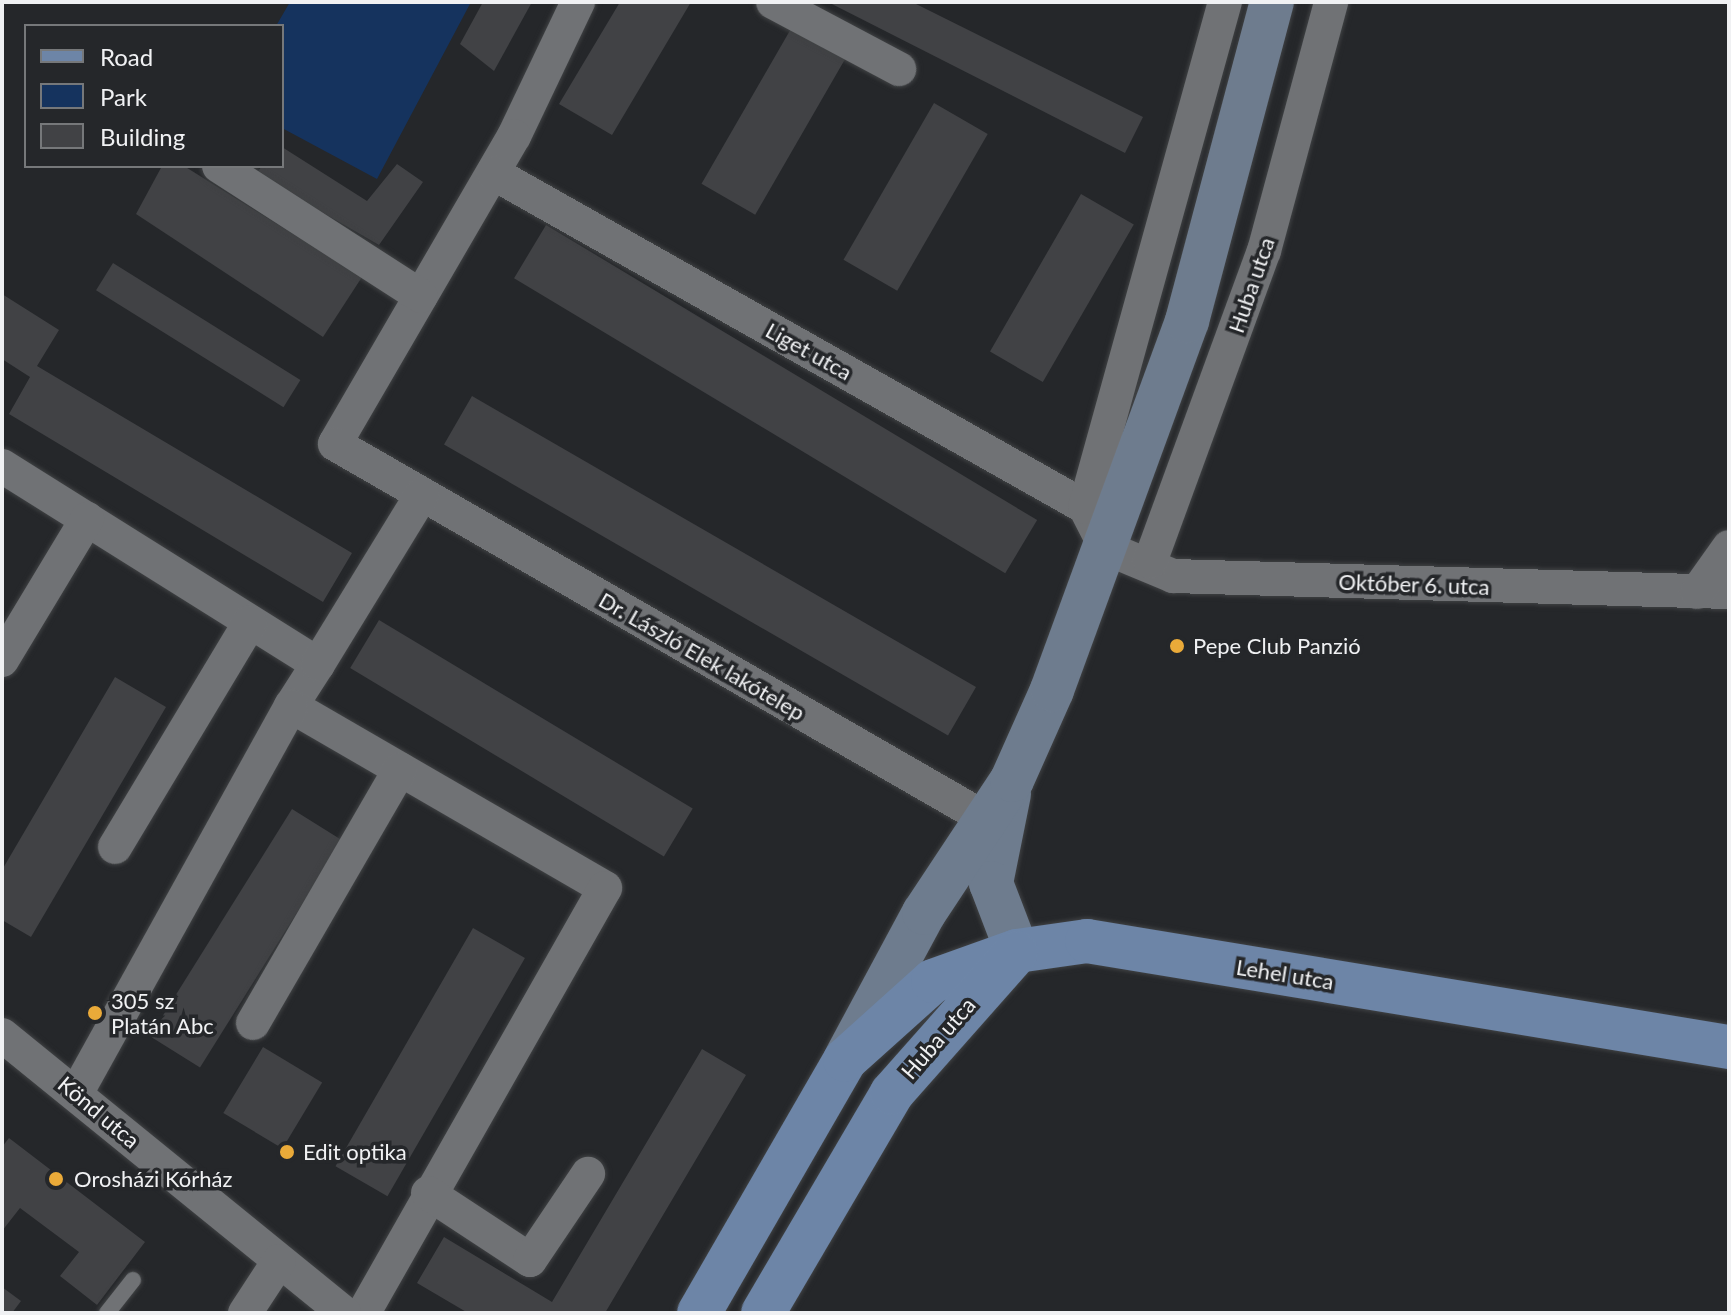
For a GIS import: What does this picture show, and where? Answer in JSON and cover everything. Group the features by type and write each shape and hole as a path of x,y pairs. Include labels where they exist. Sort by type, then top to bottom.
{"main road":[{"name":"Huba utca","path":"699,1313 983,817 1012,780 1106,548 1187,321 1272,2"},
{"path":"1012,780 991,883 1017,951"},
{"name":"Lehel utca","path":"1017,951 1087,941 1729,1047"},
{"name":"Huba utca","path":"845,1060 933,981 1017,951"},
{"name":"Huba utca","path":"763,1313 892,1093 1017,951"}],"street":[{"path":"222,168 421,296 493,173 578,2"},
{"path":"773,2 899,69"},
{"path":"1106,548 1085,507 1225,2"},
{"name":"Huba utca","path":"1150,562 1264,251 1331,2"},
{"name":"Liget utca","path":"493,173 1085,507"},
{"name":"Dr. László Elek lakótelep","path":"421,296 335,444 983,817"},
{"path":"2,466 318,664"},
{"path":"77,1092 291,706 422,494"},
{"path":"2,660 87,519"},
{"path":"1713,592 1729,547"},
{"name":"Október 6. utca","path":"1106,548 1150,562 1173,576 1713,592"},
{"path":"115,847 250,622"},
{"path":"291,706 605,888 428,1193 364,1313"},
{"path":"253,1023 400,769"},
{"name":"Könd utca","path":"2,1035 77,1092 344,1313"},
{"path":"428,1193 530,1260 588,1174"},
{"path":"245,1313 279,1261"}],"lane":[{"path":"107,1313 133,1280"}],"green space":[{"path":"290,2 471,2 377,179 284,129 284,24 277,24"}],"building":[{"path":"483,2 532,2 494,71 460,44"},
{"path":"620,2 691,2 612,135 559,104"},
{"path":"828,2 912,2 1143,117 1125,153"},
{"path":"792,27 846,58 755,215 702,184"},
{"path":"934,103 988,134 897,291 844,260"},
{"path":"284,148 367,201 397,164 423,182 379,245 256,174 260,168 284,168"},
{"path":"161,168 187,168 362,277 323,337 136,214"},
{"path":"1081,194 1134,224 1043,382 990,352"},
{"path":"546,225 1037,520 1005,573 514,278"},
{"path":"113,263 300,380 283,407 96,290"},
{"path":"2,294 59,330 37,366 352,553 323,602 9,414 30,377 2,359"},
{"path":"472,396 976,687 948,735 444,444"},
{"path":"379,620 693,809 664,857 350,668"},
{"path":"115,677 166,707 31,937 2,920 2,870"},
{"path":"292,809 342,840 200,1068 150,1036"},
{"path":"473,928 525,958 387,1196 336,1166"},
{"path":"263,1047 322,1083 282,1149 223,1113"},
{"path":"702,1049 746,1075 605,1313 468,1313 417,1283 444,1237 552,1302"},
{"path":"9,1138 145,1242 97,1305 60,1276 79,1252 20,1208 2,1231 2,1147"},
{"path":"2,1287 21,1301 12,1313 2,1313"}],"place":[{"name":"Pepe Club Panzió","path":"1177,646"},
{"name":"305 sz Platán Abc","path":"95,1013"},
{"name":"Edit optika","path":"287,1152"},
{"name":"Orosházi Kórház","path":"56,1179"}]}
